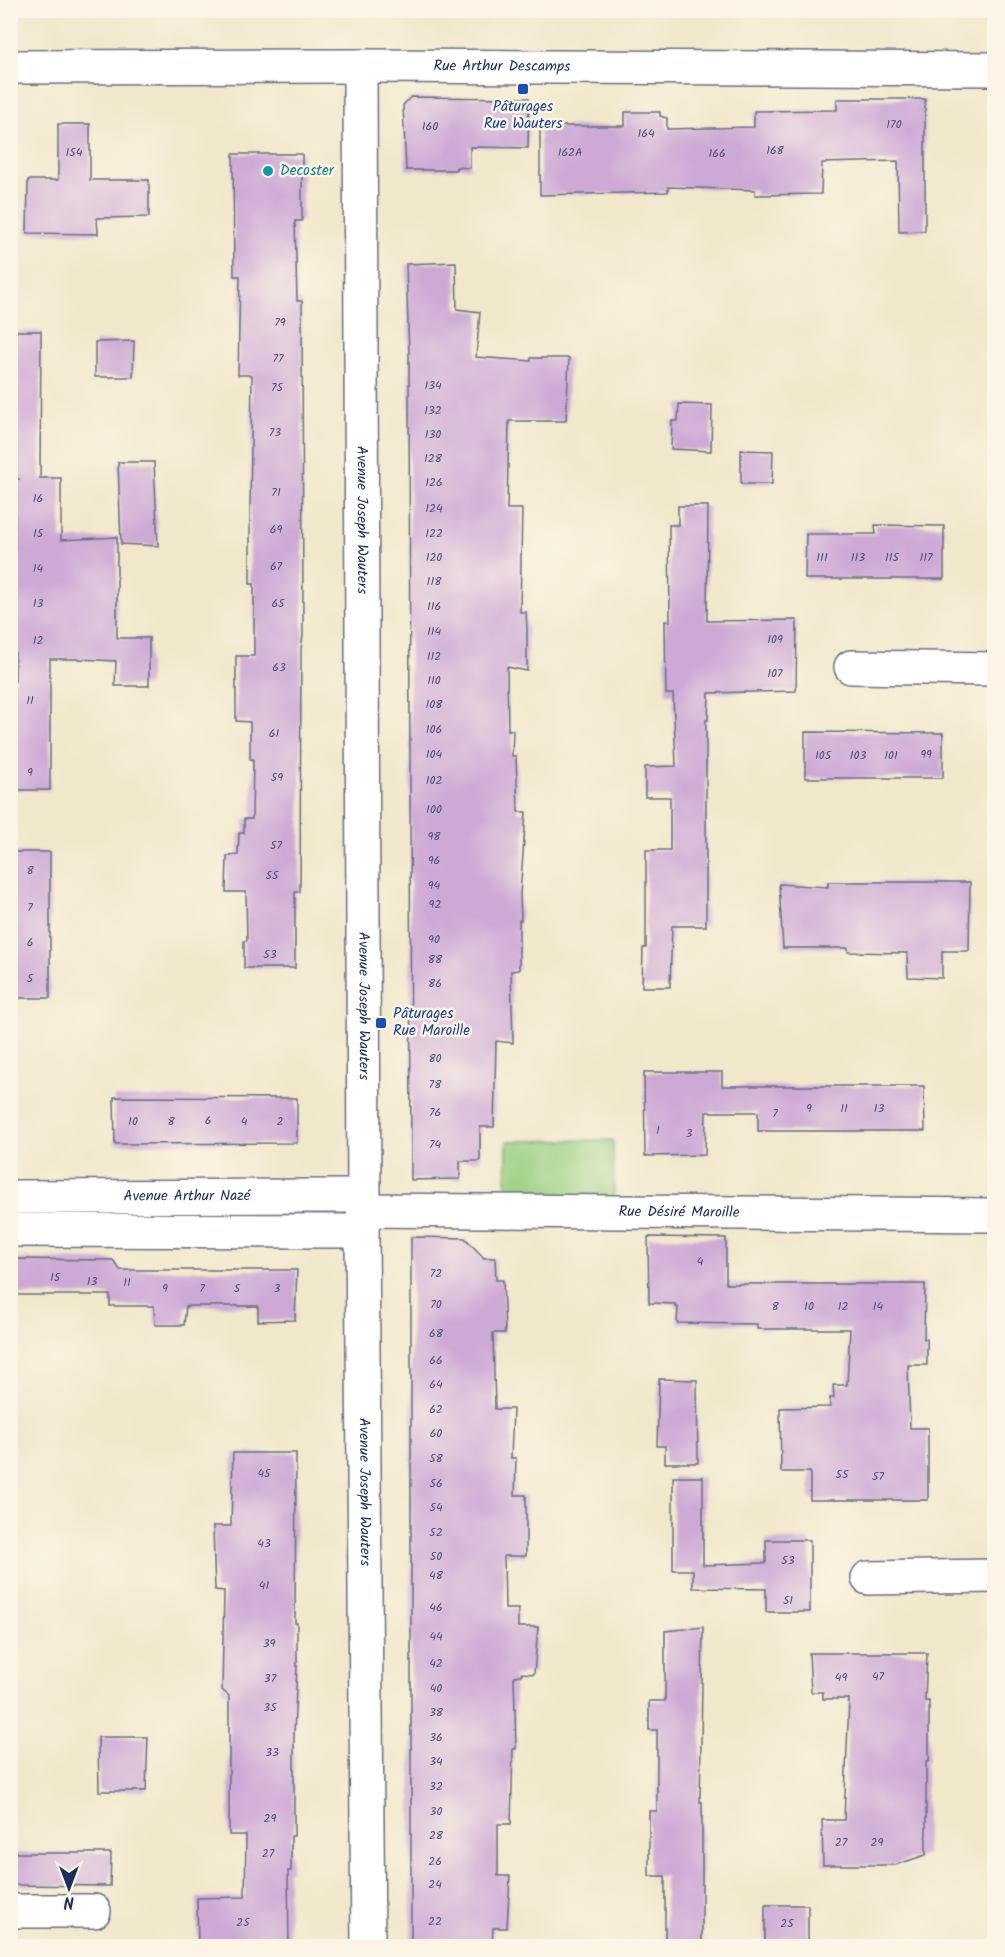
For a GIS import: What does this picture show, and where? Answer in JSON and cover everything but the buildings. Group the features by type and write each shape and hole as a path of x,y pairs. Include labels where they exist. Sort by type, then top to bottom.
{"street":[{"name":"Avenue Joseph Wauters","path":"360,66 363,1212 368,1947"},
{"name":"Rue Arthur Descamps","path":"10,67 994,69"},
{"path":"851,666 994,669"},
{"name":"Avenue Arthur Nazé","path":"10,1197 363,1212"},
{"name":"Rue Désiré Maroille","path":"363,1212 994,1215"},
{"path":"10,1230 363,1212"},
{"path":"868,1578 994,1576"},
{"path":"10,1911 94,1911"}],"green space":[{"path":"613,1140 614,1199 506,1198 507,1141"}],"place":[{"name":"Pâturages Rue Wauters","path":"523,89"},
{"name":"Decoster","path":"268,171"},
{"name":"Pâturages Rue Maroille","path":"381,1023"}]}
